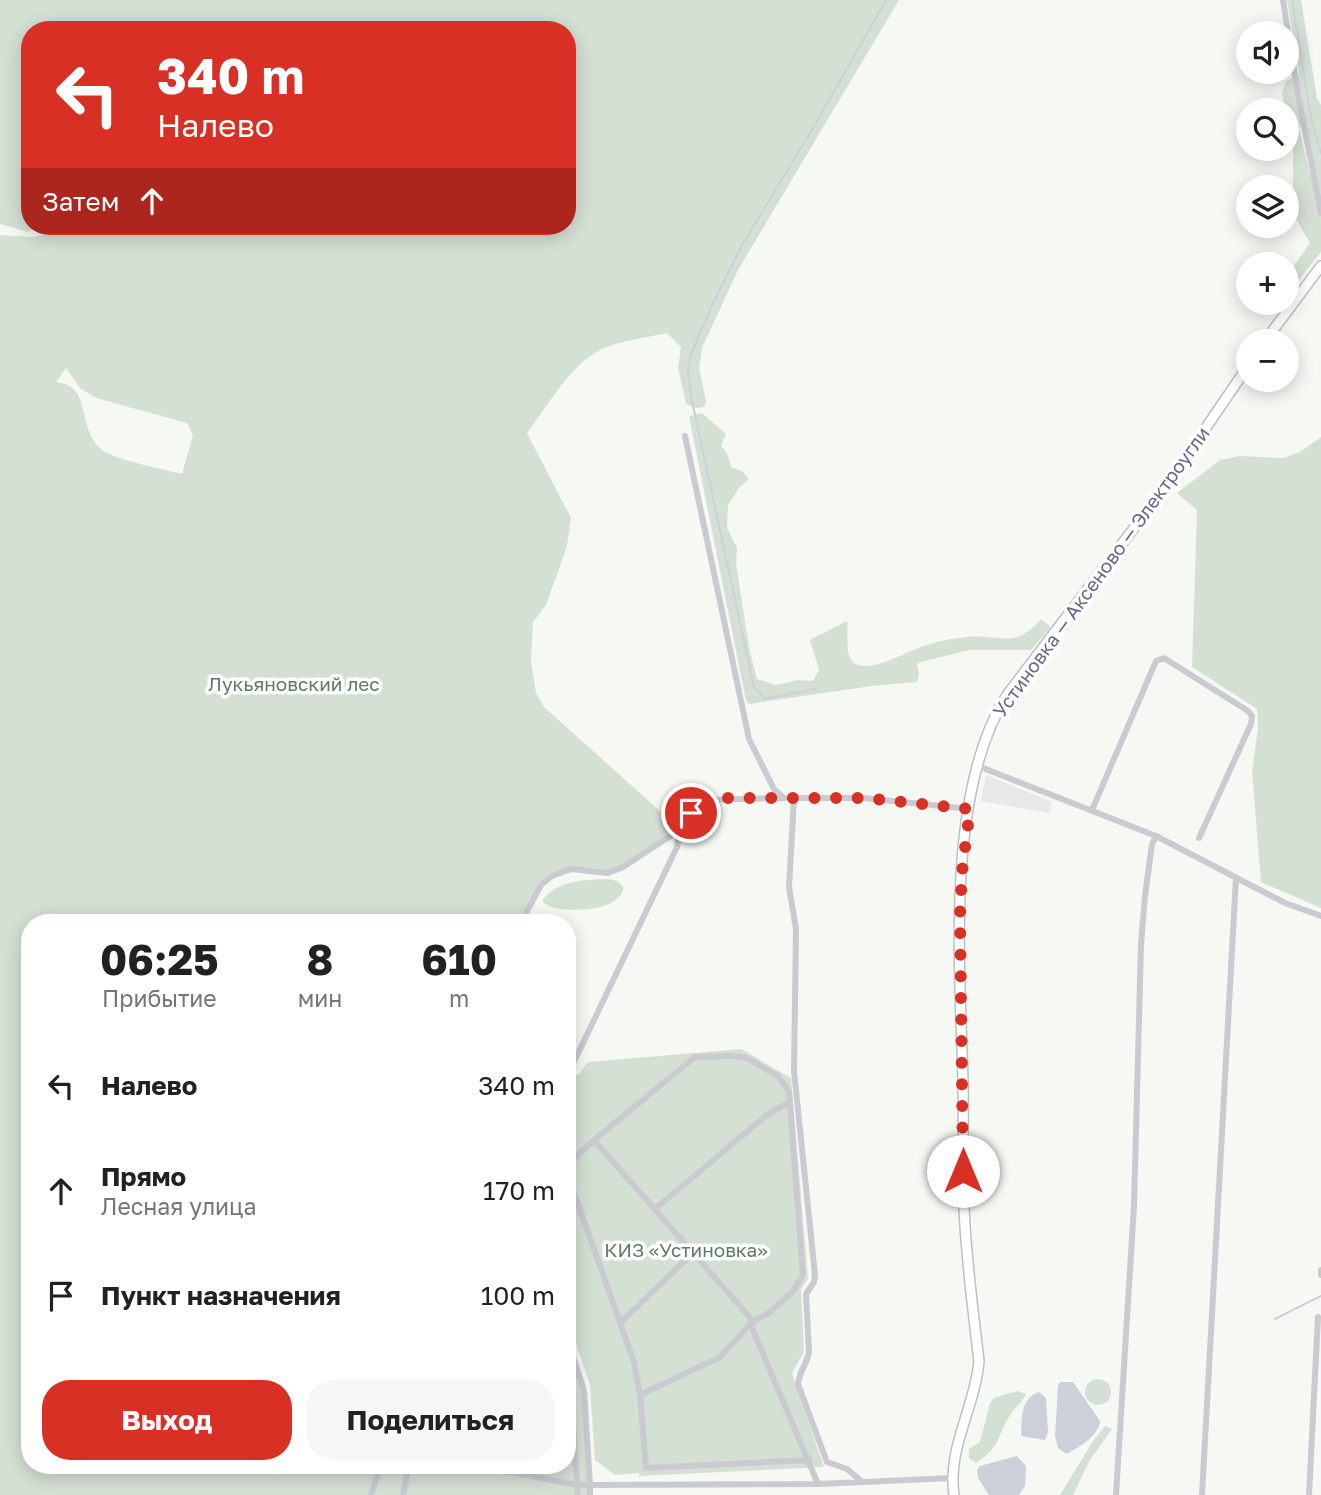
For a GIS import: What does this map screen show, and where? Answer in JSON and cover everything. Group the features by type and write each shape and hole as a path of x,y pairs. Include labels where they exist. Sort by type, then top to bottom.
{"main road":[{"path":"1274,329 1321,266"},
{"name":"Устиновка — Аксеново — Электроугли","path":"954,1495 952,1478 955,1454 977,1384 979,1361 964,1211 959,963 962,872 978,766 995,714 1007,695 1169,482 1236,384"}],"street":[{"path":"1283,0 1298,100 1321,213"},
{"path":"685,436 749,739 774,789 784,798"},
{"path":"1092,810 1156,662 1164,658 1252,716 1251,724 1199,838"},
{"path":"978,766 1156,836 1284,903 1321,916"},
{"path":"794,798 789,887 796,929 794,1071 815,1275 812,1287 806,1294 809,1352 798,1384 827,1462 847,1469 861,1481"},
{"path":"526,913 541,885 552,876 571,869 608,873 624,867 672,835 702,800 864,798 970,809"},
{"path":"576,1058 677,847 680,826"},
{"path":"1116,1495 1134,1206 1141,944 1144,895 1152,844 1156,836"},
{"path":"1202,1495 1237,878"},
{"path":"576,1157 695,1058 747,1058 778,1076 789,1092 803,1275 794,1290 769,1313 753,1321 720,1357 640,1395"},
{"path":"655,1209 768,1114 790,1102"},
{"path":"594,1140 753,1321 752,1328 818,1484"},
{"path":"576,1198 634,1363 640,1395 646,1468 649,1470 809,1460"},
{"path":"621,1322 694,1252"},
{"path":"1321,1269 1321,1275"},
{"path":"1309,1495 1318,1317"},
{"path":"576,1366 584,1390 590,1495"},
{"path":"372,1495 378,1474"},
{"path":"403,1495 407,1474"},
{"path":"521,1474 577,1485 818,1484 952,1478"},
{"path":"576,1474 578,1495"}],"shaded area":[{"path":"986,775 1052,802 1049,813 981,801"},
{"path":"1060,1382 1073,1382 1100,1421 1092,1436 1067,1454 1058,1448 1055,1436"},
{"path":"1039,1392 1046,1398 1048,1432 1045,1440 1021,1436 1025,1404"},
{"path":"1017,1456 1026,1466 1025,1486 1019,1495 989,1495 978,1478 977,1470 980,1466"}],"green space":[{"name":"Лукьяновский лес","path":"0,0 899,0 738,270 702,348 699,368 706,401 704,407 696,408 686,404 678,367 681,347 667,333 606,347 589,357 563,383 527,433 571,518 567,546 546,605 533,622 531,661 536,693 544,707 670,820 672,835 608,873 571,869 540,885 527,914 21,914 21,1474 376,1474 370,1495 0,1495 0,235 576,235 576,21 21,21 21,230 0,224","holes":["66,368 80,388 96,398 187,423 193,435 182,474 107,453 92,438 77,392 56,382"]},
{"path":"1287,0 1301,0 1317,98 1321,105 1321,204 1303,120 1299,129 1299,98 1283,98 1282,93 1285,84 1299,84 1299,21 1290,21"},
{"path":"1299,129 1321,217 1321,252 1299,280 1299,259 1310,243 1299,224 1299,175 1293,175 1293,161 1299,161"},
{"path":"702,413 726,434 721,446 727,453 731,467 742,471 749,479 739,488 728,505 727,528 737,548 736,563 749,648 757,679 776,685 798,680 813,681 819,670 810,640 847,621 849,655 854,663 864,666 884,663 950,639 1015,638 1032,629 1041,619 1051,627 1031,650 969,650 917,663 917,682 749,704 746,701 689,416"},
{"path":"1321,437 1321,908 1261,882 1252,771 1258,729 1257,709 1192,667 1197,510 1177,493 1220,460 1240,456 1283,458 1300,452"},
{"path":"608,879 617,881 623,886 623,891 614,901 600,907 572,910 554,908 542,901 563,885"},
{"name":"КИЗ «Устиновка»","path":"741,1049 791,1078 808,1279 801,1289 804,1352 792,1373 824,1467 639,1476 639,1473 615,1475 595,1460 590,1385 576,1344 576,1075 588,1062"},
{"path":"576,1366 584,1390 590,1495 373,1495 379,1474 576,1474"},
{"path":"1098,1379 1107,1383 1111,1392 1107,1401 1098,1405 1089,1401 1085,1392 1089,1383"},
{"path":"1017,1391 1026,1394 1009,1417 994,1447 976,1463 969,1458 969,1449 980,1442 990,1403 994,1398"},
{"path":"1105,1426 1112,1429 1090,1460 1073,1495 1060,1495 1093,1441"}],"waterway":[{"path":"816,689 765,699 754,687 692,401 688,371 690,357 711,307 742,245 886,0"},
{"path":"1292,0 1311,117 1321,153"},
{"path":"1275,1319 1321,1296"}],"route":[{"path":"691,813 702,800 719,798 864,798 970,809 962,872 959,963 963,1171"}]}
